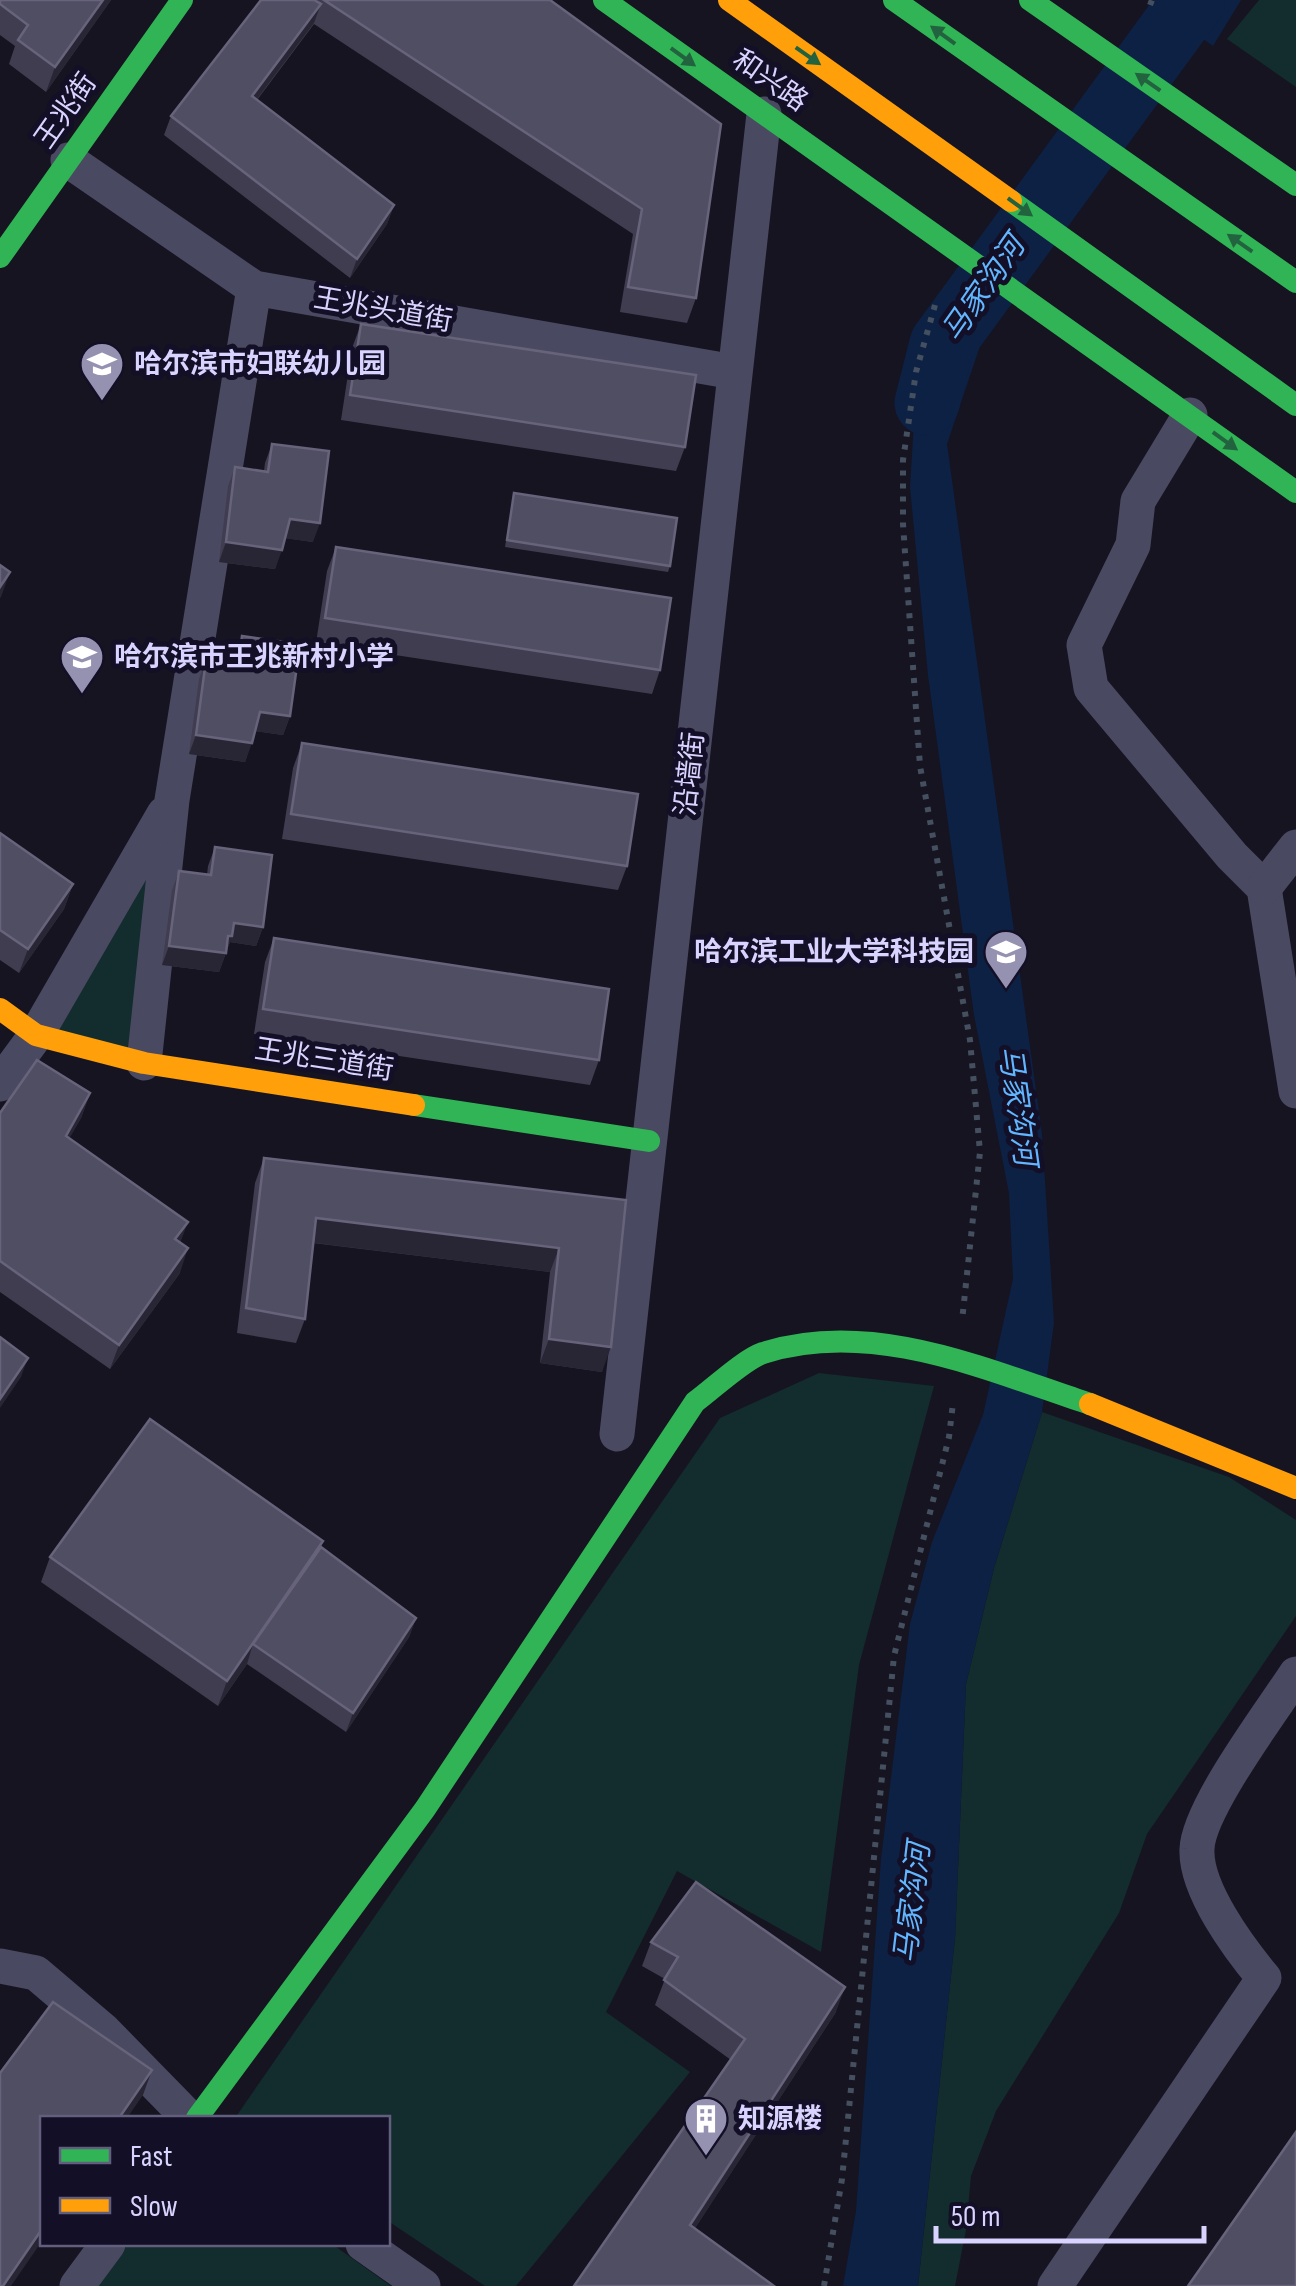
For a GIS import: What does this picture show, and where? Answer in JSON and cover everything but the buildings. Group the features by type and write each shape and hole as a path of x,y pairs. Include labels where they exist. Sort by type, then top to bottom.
{"main road":[{"name":"王兆街","path":"0,257 182,0"},
{"name":"和兴路","path":"604,0 1190,416"},
{"name":"和兴路","path":"728,0 1296,405"},
{"path":"894,0 1296,282"},
{"path":"1033,2 1296,185"},
{"path":"1190,416 1296,492"},
{"name":"王兆三道街","path":"0,1009 36,1035 144,1062 649,1142"},
{"path":"198,2116 424,1810 695,1402 760,1354 829,1341 877,1343 938,1355 1090,1404 1296,1488"}],"street":[{"name":"沿墙街","path":"617,1434 764,114"},
{"name":"王兆头道街","path":"68,160 254,288 734,372"},
{"path":"144,1062 172,800 254,288"},
{"path":"1190,416 1138,501 1132,544 1084,645 1091,688 1232,856 1264,888 1296,1091"},
{"path":"0,1084 36,1035 172,800"},
{"path":"1264,888 1296,847"},
{"path":"1055,2286 1264,1978 1236,1944 1206,1888 1196,1850 1204,1815 1296,1674"},
{"path":"0,1966 36,1973 103,2030 187,2116"},
{"path":"77,2286 107,2246"},
{"path":"366,2246 423,2286"}],"path":[{"path":"934,305 916,372 906,442 902,524 920,766 970,1040 980,1152 962,1323"},
{"path":"824,2286 842,2179 894,1656 949,1437 954,1399"}],"green space":[{"path":"1259,0 1296,0 1296,87 1227,39"},
{"path":"156,855 134,1050 36,1035"},
{"path":"819,1373 934,1386 859,1665 821,1952 677,1871 606,2012 690,2072 516,2286 485,2286 390,2222 390,2116 236,2116 720,1418"},
{"path":"1042,1412 1229,1477 1296,1520 1296,1616 1147,1834 1119,1913 996,2111 971,2176 955,2286 918,2286 955,1938 966,1684 994,1568"},
{"path":"127,2246 335,2246 391,2286 98,2286"}],"water":[{"path":"1166,0 1241,0 1213,46 1161,9"},
{"path":"942,310 983,337 947,444 1042,1134 1054,1323 1042,1412 994,1568 966,1684 955,1938 918,2286 843,2286 856,2211 881,1859 910,1624 932,1542 983,1415 1013,1279 1009,1193 974,1015 928,675 910,487 915,406"}],"waterway":[{"name":"马家沟河","path":"927,403 942,344 1193,0"}],"traffic: fast":[{"path":"0,257 182,0"},
{"path":"604,0 1296,492"},
{"path":"894,0 1296,282"},
{"path":"1030,0 1296,185"},
{"path":"1011,201 1296,405"},
{"path":"414,1105 649,1141"},
{"path":"198,2116 425,1809 695,1402 728,1375 763,1353 804,1344 846,1341 929,1353 1090,1404"}],"traffic: slow":[{"path":"729,0 1011,201"},
{"path":"0,1009 36,1035 144,1063 414,1105"},
{"path":"1090,1404 1296,1488"}],"place":[{"name":"哈尔滨市妇联幼儿园","path":"102,402"},
{"name":"哈尔滨市王兆新村小学","path":"82,695"},
{"name":"哈尔滨工业大学科技园","path":"1006,990"},
{"name":"知源楼","path":"706,2157"}]}
